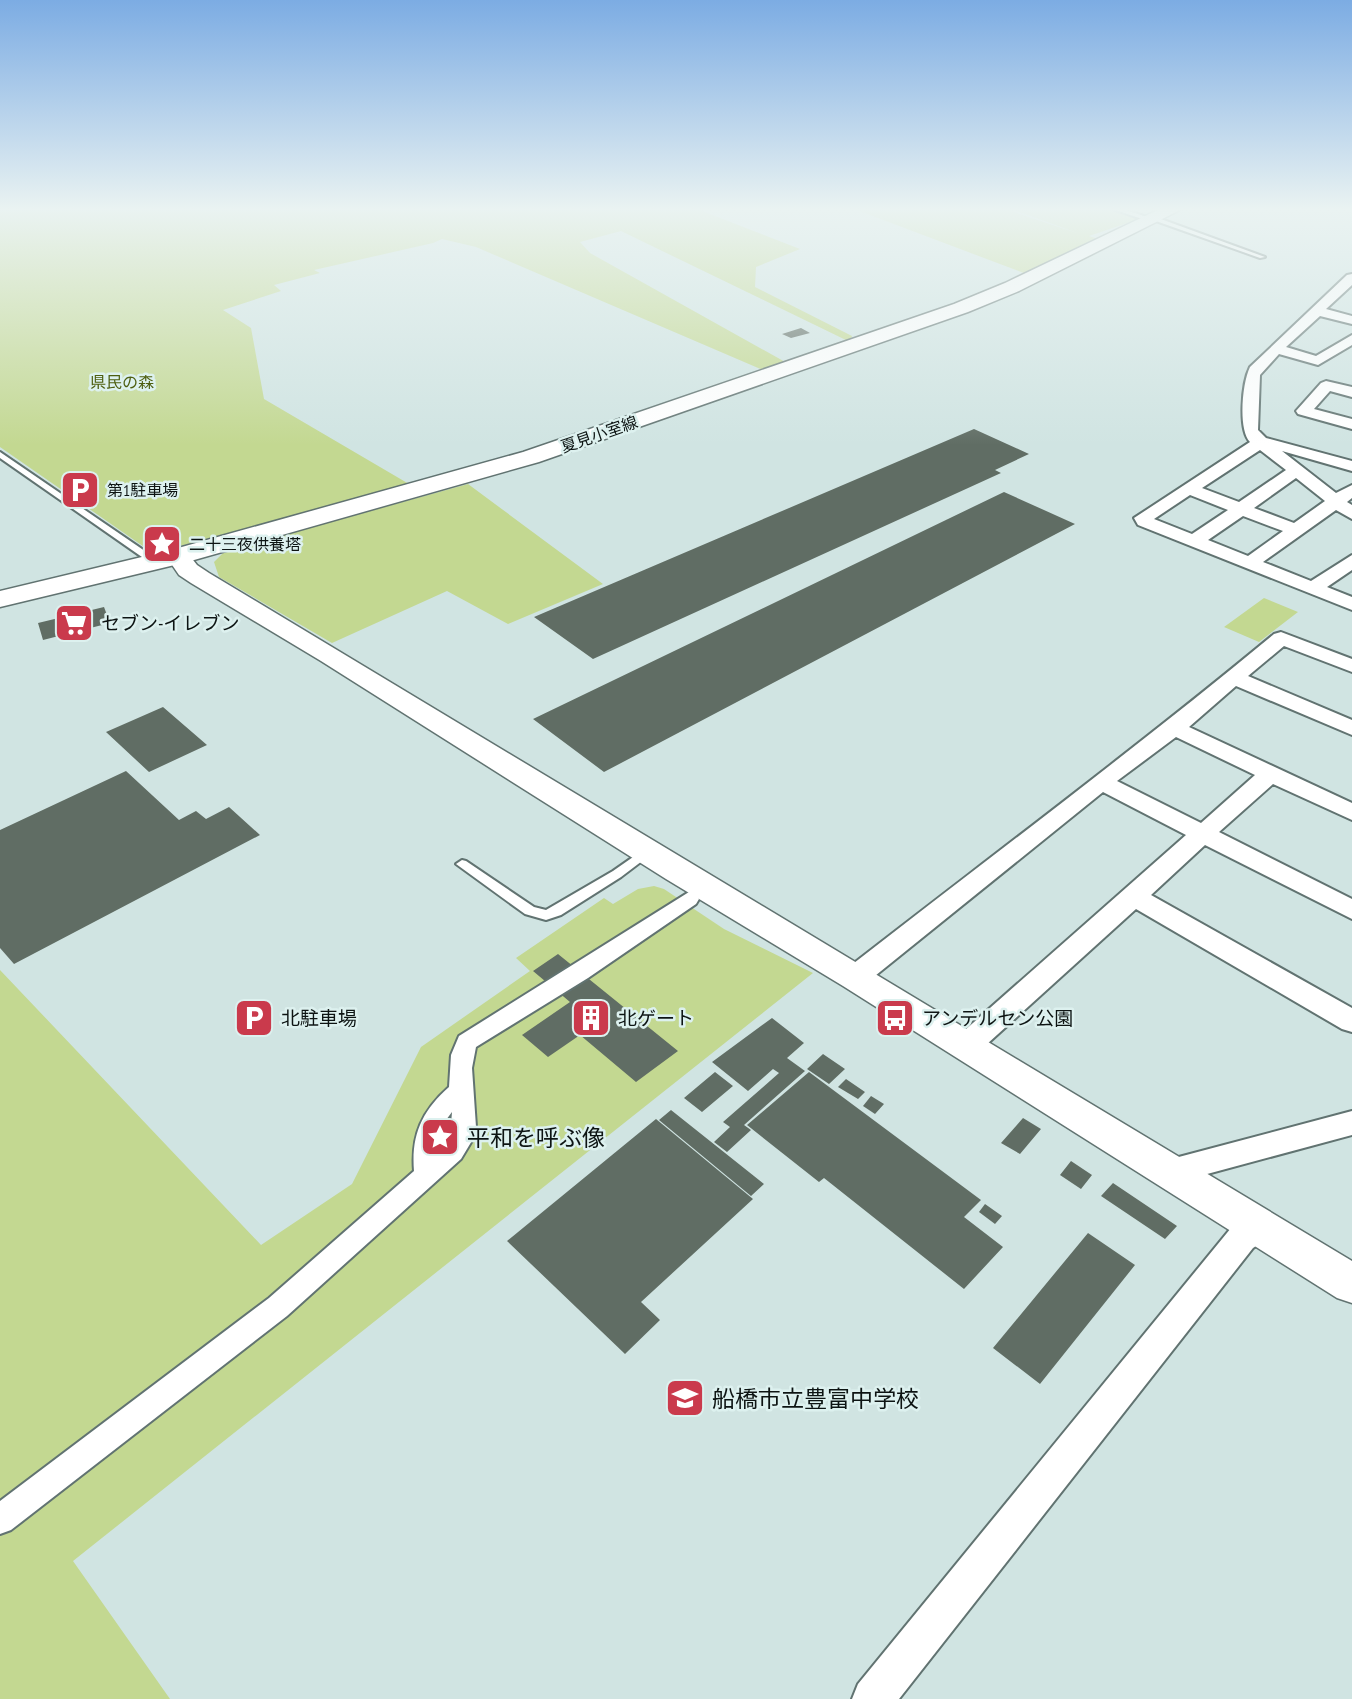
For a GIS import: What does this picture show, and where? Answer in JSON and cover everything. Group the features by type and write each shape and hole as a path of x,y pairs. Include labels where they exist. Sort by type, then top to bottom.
{"main road":[{"name":"夏見小室線","path":"0,600 167,559 531,457 774,375 961,308 1009,286"}],"street":[{"path":"1343,286 1257,367 1249,384 1252,423 1250,430 1352,514"},
{"path":"1317,311 1352,320"},
{"path":"1276,349 1318,361 1352,339"},
{"path":"1352,392 1326,386 1304,411 1352,424"},
{"path":"1259,440 1352,466"},
{"path":"1259,440 1143,518 1352,604"},
{"path":"1194,541 1297,470"},
{"path":"1189,489 1297,530"},
{"path":"1250,563 1352,490"},
{"path":"167,559 414,706 646,852 855,977 1176,1178 1352,1284"},
{"path":"1313,589 1352,561"},
{"path":"855,977 1101,782 1174,728 1281,638 1352,666"},
{"path":"1232,677 1352,728"},
{"path":"1174,728 1352,812"},
{"path":"966,1046 1270,773"},
{"path":"1101,782 1352,911"},
{"path":"1132,895 1352,1021"},
{"path":"0,1519 278,1307 453,1152 463,1136 459,1074 462,1052 467,1042 690,899"},
{"path":"427,1177 424,1139 430,1121 441,1106 460,1091"},
{"path":"1176,1178 1186,1167 1352,1123"},
{"path":"873,1699 1242,1238 1257,1227"}],"lane":[{"path":"0,454 167,559"},
{"path":"462,864 530,911 546,915 556,912 617,874 646,852"}],"green space":[{"name":"県民の森","path":"0,286 276,286 281,291 223,310 251,328 264,399 409,484 158,552 150,551 0,447"},
{"name":"県民の森","path":"568,286 650,286 787,363 765,371"},
{"name":"県民の森","path":"735,286 755,286 852,336 850,342"},
{"path":"468,484 603,584 508,624 447,591 332,643 219,577 214,562 232,549"},
{"path":"1264,598 1298,612 1259,642 1224,627"},
{"path":"654,886 664,889 724,929 813,973 73,1561 170,1699 0,1699 0,970 261,1245 352,1184 421,1047 530,971 516,958 604,898 613,904 638,889"}],"building":[{"path":"801,328 810,333 791,338 782,334"},
{"path":"974,429 1029,454 995,470 1001,473 593,659 534,617"},
{"path":"1004,492 1075,524 604,772 533,719"},
{"path":"104,607 110,623 43,640 38,623"},
{"path":"163,707 207,745 149,772 106,732"},
{"path":"126,771 179,820 196,811 206,819 229,807 260,835 14,964 0,948 0,830"},
{"name":"北ゲート","path":"558,954 678,1051 636,1082 580,1035 548,1057 522,1035 570,1002 533,971"},
{"path":"772,1018 804,1043 787,1058 805,1071 744,1125 751,1130 727,1152 714,1142 730,1127 723,1122 779,1073 773,1069 748,1091 712,1062"},
{"path":"823,1054 845,1069 829,1084 807,1069"},
{"path":"715,1072 733,1086 702,1112 684,1098"},
{"path":"809,1072 981,1200 964,1217 1003,1247 964,1289 824,1178 819,1182 747,1125"},
{"path":"846,1079 865,1092 858,1099 838,1087"},
{"path":"871,1096 884,1104 875,1114 863,1106"},
{"path":"671,1110 764,1184 751,1196 659,1120"},
{"path":"1023,1118 1041,1129 1020,1154 1001,1143"},
{"path":"656,1119 753,1199 641,1302 660,1320 625,1354 507,1241"},
{"path":"1071,1161 1092,1175 1081,1189 1060,1175"},
{"path":"1113,1183 1177,1226 1165,1239 1101,1196"},
{"path":"985,1204 1002,1216 995,1224 979,1212"},
{"path":"1088,1233 1135,1265 1040,1384 993,1348"}],"place":[{"name":"第1駐車場","path":"80,490"},
{"name":"二十三夜供養塔","path":"162,544"},
{"name":"セブン-イレブン","path":"74,623"},
{"name":"北駐車場","path":"254,1018"},
{"name":"北ゲート","path":"591,1018"},
{"name":"アンデルセン公園","path":"895,1018"},
{"name":"平和を呼ぶ像","path":"440,1137"},
{"name":"船橋市立豊富中学校","path":"685,1398"}]}
